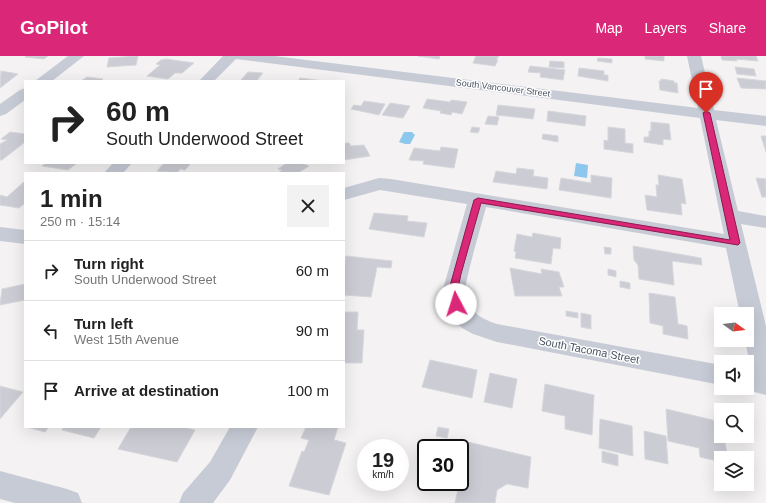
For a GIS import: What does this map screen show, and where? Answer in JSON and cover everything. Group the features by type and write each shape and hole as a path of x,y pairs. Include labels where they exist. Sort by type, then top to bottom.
{"street":[{"path":"43,80 78,56"},
{"path":"207,80 231,56"},
{"name":"South Vancouver Street","path":"240,56 766,121"},
{"path":"694,56 766,379"},
{"path":"0,111 24,95"},
{"path":"114,172 122,164"},
{"path":"345,194 379,184 735,243"},
{"name":"South Tacoma Street","path":"478,200 453,293 461,314 470,322 481,328 497,333 714,374"},
{"path":"729,216 766,222"},
{"path":"0,234 24,237"},
{"path":"754,381 766,384"},
{"path":"194,503 220,471 243,428"},
{"path":"0,484 67,503"}],"water":[{"path":"404,132 412,132 415,135 410,144 399,142"},
{"path":"576,163 588,165 587,178 574,176"}],"building":[{"path":"48,56 44,59 25,57"},
{"path":"138,56 136,65 107,67 109,58"},
{"path":"418,56 440,56 439,59"},
{"path":"476,56 499,56 496,60 498,60 495,66 473,63"},
{"path":"645,56 664,56 664,61 645,59"},
{"path":"721,56 756,56 758,61 736,59 737,61 722,60"},
{"path":"598,58 612,59 612,63 597,61"},
{"path":"166,59 194,63 182,73 175,73 168,79 147,76 160,65 156,64 161,60"},
{"path":"550,61 564,62 564,68 549,67"},
{"path":"530,66 565,70 563,80 540,77 541,73 528,72"},
{"path":"735,67 754,69 756,76 737,74"},
{"path":"579,68 604,71 604,75 608,75 608,81 578,76"},
{"path":"1,71 18,74 0,88"},
{"path":"248,72 263,73 257,80 241,80"},
{"path":"87,77 103,79 102,80 82,80"},
{"path":"300,78 316,80 299,80"},
{"path":"737,78 766,81 766,89 741,88"},
{"path":"661,79 674,81 674,83 677,83 678,93 660,90 659,81 661,81"},
{"path":"427,99 450,102 451,100 467,102 462,114 452,112 451,115 440,113 441,111 423,108"},
{"path":"364,101 385,104 379,115 351,109 354,105 361,106"},
{"path":"390,103 410,106 403,118 382,115"},
{"path":"498,105 535,109 533,119 496,115"},
{"path":"548,111 586,116 585,126 547,121"},
{"path":"488,116 499,117 497,125 485,124"},
{"path":"651,122 669,124 671,140 663,139 663,145 644,142 644,137 649,137"},
{"path":"472,127 480,128 478,133 470,132"},
{"path":"608,127 625,129 625,143 633,144 633,153 604,149 604,140 608,141"},
{"path":"10,132 24,134 24,143 0,160 0,144 7,140 1,139"},
{"path":"543,134 558,136 558,142 542,139"},
{"path":"761,136 766,136 766,152"},
{"path":"345,143 349,143 351,146 364,145 370,156 345,160"},
{"path":"441,147 458,149 454,168 423,164 424,161 409,160 414,148 440,151"},
{"path":"45,164 76,164 68,170 42,166"},
{"path":"163,164 190,164 185,170 180,169 178,172 157,171"},
{"path":"286,164 304,164 309,166 300,172 279,172 282,170 278,169"},
{"path":"517,168 534,170 533,176 548,178 547,189 493,182 496,171 516,174"},
{"path":"591,175 612,178 611,198 559,190 561,178 591,183"},
{"path":"658,175 682,179 686,204 681,203 682,215 647,210 645,195 657,197 656,185 659,185"},
{"path":"756,178 766,179 766,197 762,197"},
{"path":"24,182 24,204 19,208 0,205 0,195 7,197"},
{"path":"374,213 408,216 407,221 427,223 424,237 369,229"},
{"path":"533,233 561,238 560,249 553,248 551,264 515,258 516,252 514,251 517,234 532,237"},
{"path":"633,246 701,258 702,265 672,261 674,285 639,279 638,265 634,260"},
{"path":"604,247 611,248 611,254 605,254"},
{"path":"346,256 392,261 391,268 377,267 371,297 345,295"},
{"path":"510,268 542,274 541,269 559,272 564,287 559,287 562,296 515,296"},
{"path":"608,269 616,271 616,277 608,275"},
{"path":"620,281 630,283 630,289 620,287"},
{"path":"24,284 24,300 0,305 2,289"},
{"path":"649,293 675,297 678,324 687,326 688,339 663,334 663,326 650,323"},
{"path":"566,311 578,313 578,318 566,316"},
{"path":"345,312 358,312 357,330 364,330 362,363 345,363"},
{"path":"581,313 591,315 591,329 581,327"},
{"path":"430,360 477,370 472,398 422,387"},
{"path":"490,373 517,379 512,408 484,402"},
{"path":"545,384 594,395 592,435 565,429 565,416 542,411"},
{"path":"0,386 23,392 0,419"},
{"path":"666,409 714,420 714,443 725,443 726,451 714,451 714,460 700,457 699,448 668,441"},
{"path":"600,419 632,426 633,456 599,448"},
{"path":"438,427 449,429 447,438 436,436"},
{"path":"31,428 48,428 45,432"},
{"path":"63,428 100,428 94,438 62,430"},
{"path":"130,428 186,428 195,430 177,462 118,449"},
{"path":"306,428 338,428 334,440 346,443 329,495 289,486 302,451 304,452 309,440 301,438"},
{"path":"644,431 666,436 668,464 645,459"},
{"path":"469,442 531,457 528,488 507,484 497,490 495,503 455,503 458,491 469,491"},
{"path":"602,451 618,455 618,466 602,462"}],"route":[{"path":"456,304 453,293 457,274 478,200 735,243 706,113"}]}
